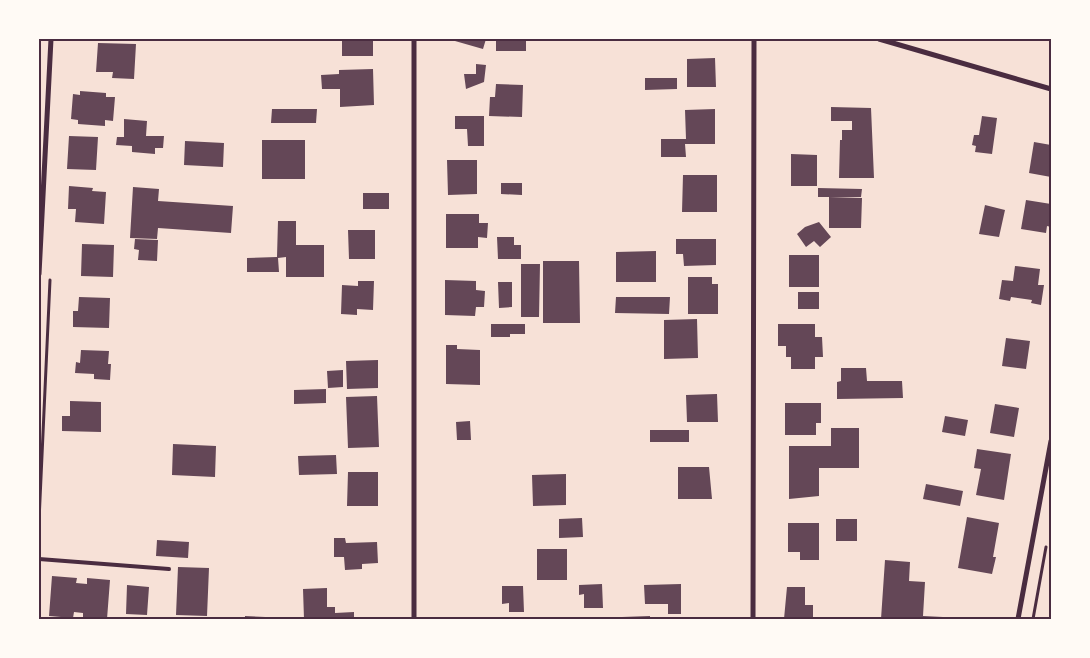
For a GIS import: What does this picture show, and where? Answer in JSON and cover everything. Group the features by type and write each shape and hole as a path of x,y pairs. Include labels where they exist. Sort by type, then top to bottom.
{"street":[{"path":"39,274 51,39"},
{"path":"414,39 414,619"},
{"path":"753,619 754,39"},
{"path":"879,39 1051,89"},
{"path":"1018,619 1051,441"}],"lane":[{"path":"39,559 169,569"}],"path":[{"path":"1033,619 1046,545"}],"building":[{"path":"342,39 373,39 373,56 342,56"},
{"path":"448,39 486,39 483,49"},
{"path":"496,39 526,39 526,51 496,51"},
{"path":"98,43 136,44 134,79 112,78 113,72 96,72"},
{"path":"715,58 716,87 687,87 687,59"},
{"path":"476,64 486,65 484,82 466,89 464,74 476,74"},
{"path":"373,69 374,105 340,107 340,89 322,89 321,75 339,74 339,70"},
{"path":"645,78 677,78 677,89 645,90"},
{"path":"496,84 523,85 522,117 489,116 490,97 495,97"},
{"path":"80,91 106,93 106,97 115,97 113,121 105,120 105,126 78,124 78,120 71,119 73,94 80,95"},
{"path":"831,107 871,108 874,178 839,178 842,130 852,130 852,121 831,121"},
{"path":"272,109 317,109 316,123 271,123"},
{"path":"715,109 715,144 685,144 686,157 661,157 661,139 686,139 685,110"},
{"path":"455,116 484,116 484,146 468,146 467,129 455,129"},
{"path":"982,116 997,118 992,154 975,152 976,146 972,145 974,135 979,135"},
{"path":"124,119 147,121 146,136 164,136 163,148 155,148 155,154 132,152 132,146 116,145 117,137 124,137"},
{"path":"69,136 98,137 96,170 67,169"},
{"path":"262,140 305,140 305,179 262,179"},
{"path":"185,141 224,143 223,167 184,165"},
{"path":"1034,142 1051,145 1051,177 1029,173"},
{"path":"791,154 817,155 817,186 791,186"},
{"path":"447,160 477,160 477,194 448,195"},
{"path":"683,175 717,175 717,212 682,212"},
{"path":"501,183 522,183 522,195 501,194"},
{"path":"69,186 93,188 92,191 106,192 104,224 75,222 76,209 68,209"},
{"path":"133,187 159,189 158,201 233,206 231,233 158,228 157,239 130,238"},
{"path":"818,188 862,189 861,197 818,197"},
{"path":"363,193 389,193 389,209 363,209"},
{"path":"829,197 862,198 861,228 829,228"},
{"path":"1026,200 1051,204 1051,227 1047,226 1046,233 1021,229"},
{"path":"985,205 1005,210 999,237 979,234"},
{"path":"446,214 479,214 479,223 488,223 487,238 478,237 478,248 446,248"},
{"path":"278,221 296,221 296,245 324,245 324,277 286,277 286,257 278,258 279,272 247,272 247,258 277,257"},
{"path":"819,222 831,237 820,247 814,241 806,247 797,234 805,227"},
{"path":"348,230 375,230 375,259 349,259"},
{"path":"497,237 514,237 514,245 521,245 521,259 498,259"},
{"path":"135,239 158,240 157,261 138,260 139,250 134,249"},
{"path":"676,239 716,239 716,265 684,266 683,254 676,254"},
{"path":"82,244 114,245 113,277 81,276"},
{"path":"656,251 656,282 616,282 616,252"},
{"path":"789,255 819,255 819,287 789,287"},
{"path":"543,261 579,261 580,323 543,323"},
{"path":"521,264 540,264 539,317 521,317"},
{"path":"1015,266 1040,269 1038,285 1044,285 1041,305 1031,303 1032,300 1011,297 1010,301 999,299 1002,280 1013,281"},
{"path":"688,277 712,277 712,284 718,284 718,314 688,314"},
{"path":"445,280 476,281 476,290 485,291 484,307 476,307 475,316 445,315"},
{"path":"358,281 374,281 373,310 357,309 357,315 341,314 342,285 358,286"},
{"path":"498,282 512,282 512,307 499,308"},
{"path":"798,292 819,292 819,309 798,309"},
{"path":"79,297 110,298 109,328 73,327 73,311 78,311"},
{"path":"616,297 670,297 669,314 615,313"},
{"path":"697,319 698,358 664,359 664,320"},
{"path":"491,324 525,324 525,334 510,334 510,337 491,337"},
{"path":"778,324 815,324 815,337 822,337 823,357 815,357 815,369 791,369 791,357 786,357 786,346 778,346"},
{"path":"1006,338 1030,341 1026,369 1002,366"},
{"path":"446,345 457,345 457,349 480,350 480,385 446,384"},
{"path":"81,350 109,351 108,364 111,364 110,380 94,379 94,374 75,373 76,362 80,363"},
{"path":"378,360 378,388 347,389 346,361"},
{"path":"841,368 866,368 867,381 902,381 903,398 837,399 837,382 841,381"},
{"path":"343,370 343,387 328,388 327,371"},
{"path":"326,389 326,403 294,404 294,390"},
{"path":"717,394 718,422 687,422 686,395"},
{"path":"377,396 379,447 348,448 346,397"},
{"path":"70,401 101,402 101,432 62,431 62,416 70,416"},
{"path":"785,403 821,403 821,423 816,423 816,435 785,435"},
{"path":"995,404 1019,408 1014,437 990,433"},
{"path":"945,416 968,420 965,436 942,432"},
{"path":"470,421 471,440 457,440 456,422"},
{"path":"831,428 859,428 859,468 819,468 819,496 789,499 789,446 831,446"},
{"path":"650,430 689,430 689,442 650,442"},
{"path":"173,444 216,446 215,477 172,475"},
{"path":"977,449 1011,454 1004,500 976,495 981,469 974,468"},
{"path":"336,455 337,474 299,475 298,456"},
{"path":"678,467 709,467 712,499 678,499"},
{"path":"348,472 378,472 378,506 347,506"},
{"path":"566,474 566,505 533,506 532,475"},
{"path":"926,484 963,491 960,506 923,499"},
{"path":"967,517 999,523 993,557 996,557 992,574 958,568"},
{"path":"582,518 583,537 559,538 559,519"},
{"path":"836,519 857,519 857,541 836,541"},
{"path":"788,523 819,523 819,560 800,560 800,552 788,552"},
{"path":"334,538 345,538 346,543 377,542 378,563 362,564 362,569 345,570 344,557 334,557"},
{"path":"157,540 189,542 188,558 156,556"},
{"path":"537,549 567,549 567,580 537,580"},
{"path":"885,560 910,562 909,581 925,582 923,616 943,617 943,619 881,619"},
{"path":"178,567 209,568 207,616 176,615"},
{"path":"52,576 77,578 76,583 87,584 87,578 110,580 107,619 83,619 83,613 74,612 73,618 49,616"},
{"path":"602,584 603,608 584,608 584,594 579,595 579,585"},
{"path":"681,584 681,614 668,614 668,604 645,604 644,585"},
{"path":"127,585 149,587 147,615 126,614"},
{"path":"502,586 523,586 524,612 509,612 509,603 502,604"},
{"path":"787,587 805,587 805,605 813,605 813,619 784,619"},
{"path":"327,588 327,607 335,607 335,613 354,612 354,619 304,619 303,589"},
{"path":"245,616 288,618 288,619 245,619"},
{"path":"650,616 650,619 622,619 622,617"}]}
